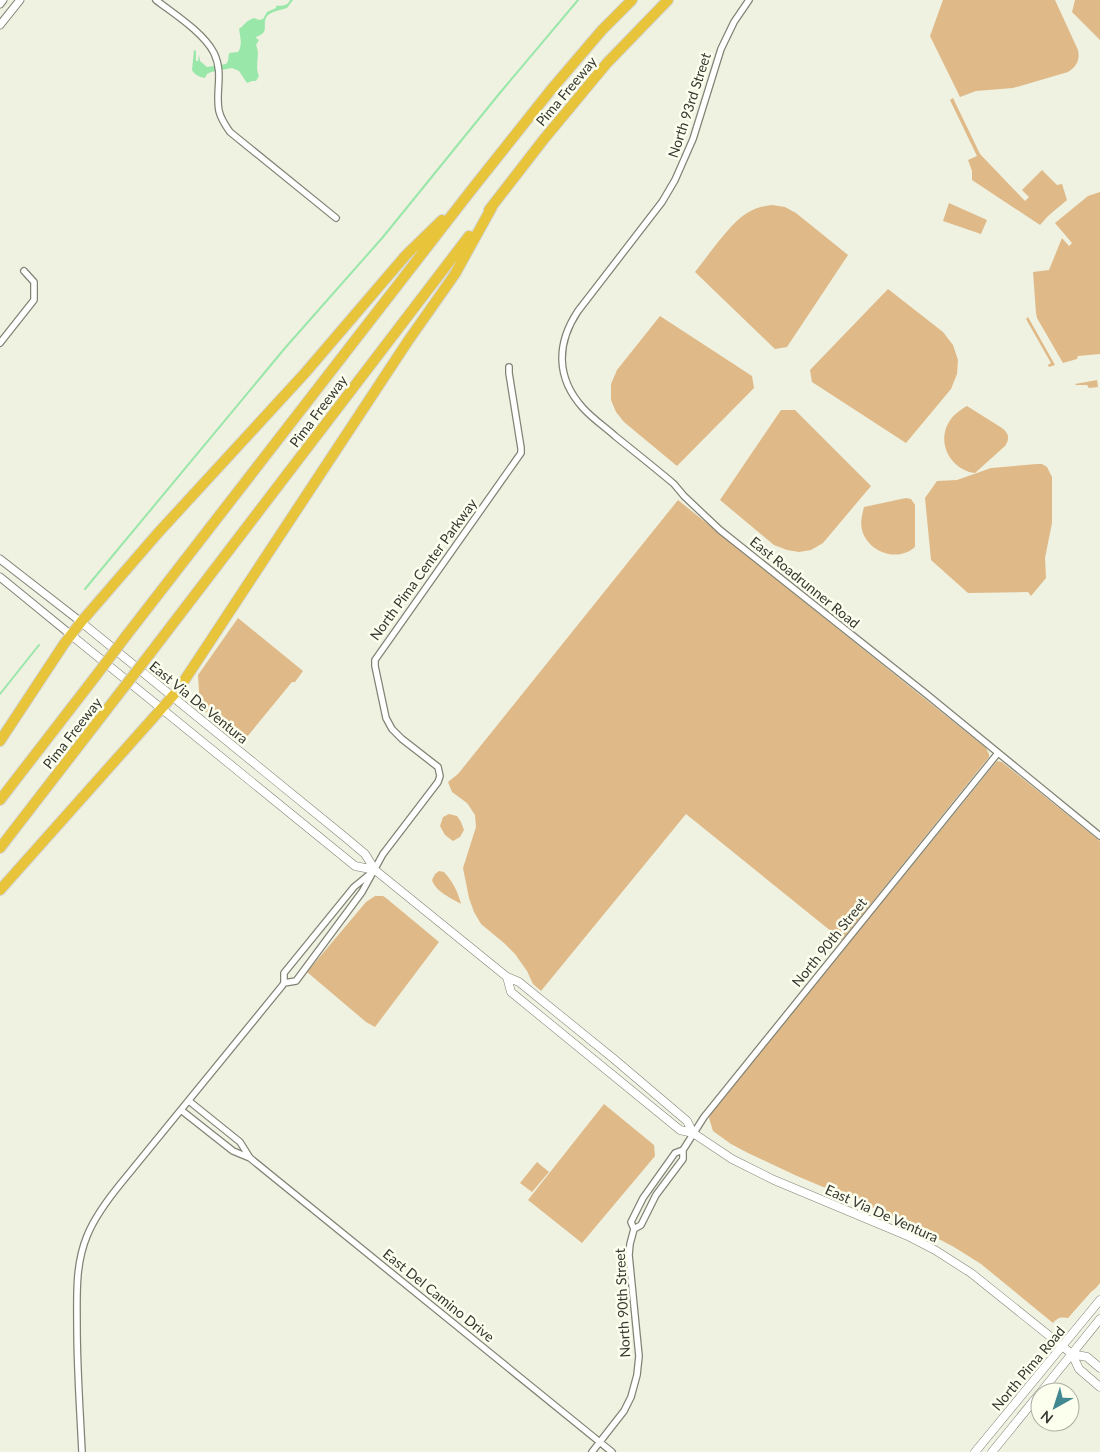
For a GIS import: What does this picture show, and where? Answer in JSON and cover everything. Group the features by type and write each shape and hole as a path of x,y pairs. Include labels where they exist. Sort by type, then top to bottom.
{"highway":[{"name":"Pima Freeway","path":"0,800 469,193 602,30 632,0"},
{"name":"Pima Freeway","path":"0,848 544,139 607,63 668,0"},
{"path":"0,741 81,622 158,533 305,373 406,255 469,193"},
{"path":"0,890 172,697 408,341 455,274 492,206"}],"main road":[{"name":"East Via De Ventura","path":"81,622 365,854 375,870 507,978 519,982 621,1065 687,1121 694,1133"},
{"name":"East Via De Ventura","path":"71,635 355,866 375,870"},
{"name":"East Via De Ventura","path":"507,978 511,992 680,1130 694,1133 732,1159 762,1174 908,1236 940,1253 971,1273 1072,1354 1087,1357 1100,1368"},
{"name":"North Pima Road","path":"975,1452 1100,1300"},
{"name":"North Pima Road","path":"1048,1382 1100,1319"},
{"name":"East Via De Ventura","path":"1072,1354 1080,1369 1100,1387"},
{"name":"North Pima Road","path":"992,1452 1030,1404"}],"street":[{"path":"0,4 4,0"},
{"path":"0,24 20,0"},
{"path":"156,0 203,38 214,53 219,76 219,112 230,132 336,218"},
{"name":"North 93rd Street","path":"578,311 662,202 675,180 693,140 721,49 734,22 749,0"},
{"path":"0,344 34,300 34,282 24,271"},
{"name":"East Roadrunner Road","path":"578,311 566,335 562,358 568,388 584,409 674,484 720,530 1100,836"},
{"name":"North Pima Center Parkway","path":"82,1452 76,1289 82,1252 100,1211 284,983 296,980 362,892 383,854 436,786 440,776 438,767 392,729 386,718 375,660 521,453 509,373 510,367"},
{"name":"East Via De Ventura","path":"0,559 81,622"},
{"name":"East Via De Ventura","path":"0,576 71,635"},
{"name":"North 90th Street","path":"634,1229 641,1225 656,1195 683,1159 683,1150 709,1110 998,753"},
{"name":"North Pima Center Parkway","path":"284,983 284,973 354,887 375,870"},
{"name":"East Del Camino Drive","path":"185,1105 240,1142 250,1158"},
{"name":"East Del Camino Drive","path":"185,1105 233,1151 250,1158 612,1452"},
{"name":"North 90th Street","path":"592,1452 617,1420 631,1398 637,1375 639,1356 629,1255 634,1229 631,1222 643,1198 675,1153 683,1150"}],"shaded area":[{"path":"290,0 293,0 287,8 267,16 263,33 256,37 259,40 256,45 259,76 256,81 247,83 239,71 232,68 211,72 205,78 197,76 193,72 194,50 196,51 196,61 198,61 199,55 200,61 207,67 226,64 229,53 238,52 240,49 239,29 251,19 263,19 267,12 276,8 276,6 286,5"},
{"path":"943,0 1055,0 1078,50 1079,57 1077,62 1068,72 1013,88 976,91 960,97 930,36"},
{"path":"1075,0 1100,0 1100,40 1072,12"},
{"path":"953,98 980,154 1025,201 1029,197 1022,190 1042,170 1057,185 1062,184 1067,200 1040,225 972,180 972,171 968,160 977,156 950,100"},
{"path":"1100,192 1100,354 1078,356 1077,359 1063,363 1037,318 1033,272 1049,270 1062,238 1069,246 1072,243 1055,223 1088,196"},
{"path":"949,203 987,220 981,234 943,221"},
{"path":"772,205 785,207 796,213 848,255 787,347 775,349 695,272 740,218 756,209"},
{"path":"888,289 943,332 953,345 958,360 957,374 951,389 906,443 812,382 810,370"},
{"path":"660,316 752,376 754,388 677,466 624,422 616,412 611,400 611,384 617,370"},
{"path":"1028,317 1055,365 1049,367 1048,365 1051,363 1026,319"},
{"path":"1097,380 1098,387 1089,388 1087,385 1075,384"},
{"path":"967,406 1002,428 1008,436 1005,446 975,473 959,467 948,454 945,447 945,430 951,419"},
{"path":"781,410 795,410 871,486 823,543 811,550 799,552 774,545 720,500"},
{"path":"1037,464 1047,467 1052,477 1052,523 1045,558 1046,578 1031,596 1028,592 968,593 931,560 925,498 937,481 957,480 991,468"},
{"path":"906,498 911,499 915,505 915,547 908,552 900,554 884,553 870,544 865,538 861,521 864,507"},
{"path":"678,500 986,748 989,757 842,940 686,814 541,991 533,984 527,971 515,954 481,924 474,912 463,868 476,827 475,815 467,803 452,792 448,782 458,774"},
{"path":"238,618 303,671 242,743 200,707 198,675"},
{"path":"997,761 1002,762 1100,841 1100,1283 1068,1318 1060,1318 1053,1323 981,1264 954,1247 904,1221 797,1176 748,1153 713,1131 709,1118 710,1114"},
{"path":"449,814 457,816 464,830 460,837 453,841 445,835 440,826 443,817"},
{"path":"439,871 444,872 450,880 457,891 461,904 444,894 434,884 432,880"},
{"path":"375,896 386,898 439,942 375,1027 366,1022 307,972 366,902"},
{"path":"604,1104 654,1145 655,1156 582,1243 528,1200"},
{"path":"537,1162 549,1172 532,1192 520,1183"}],"waterway":[{"path":"85,589 285,348 383,237 578,0"},
{"path":"0,694 39,645"}]}
